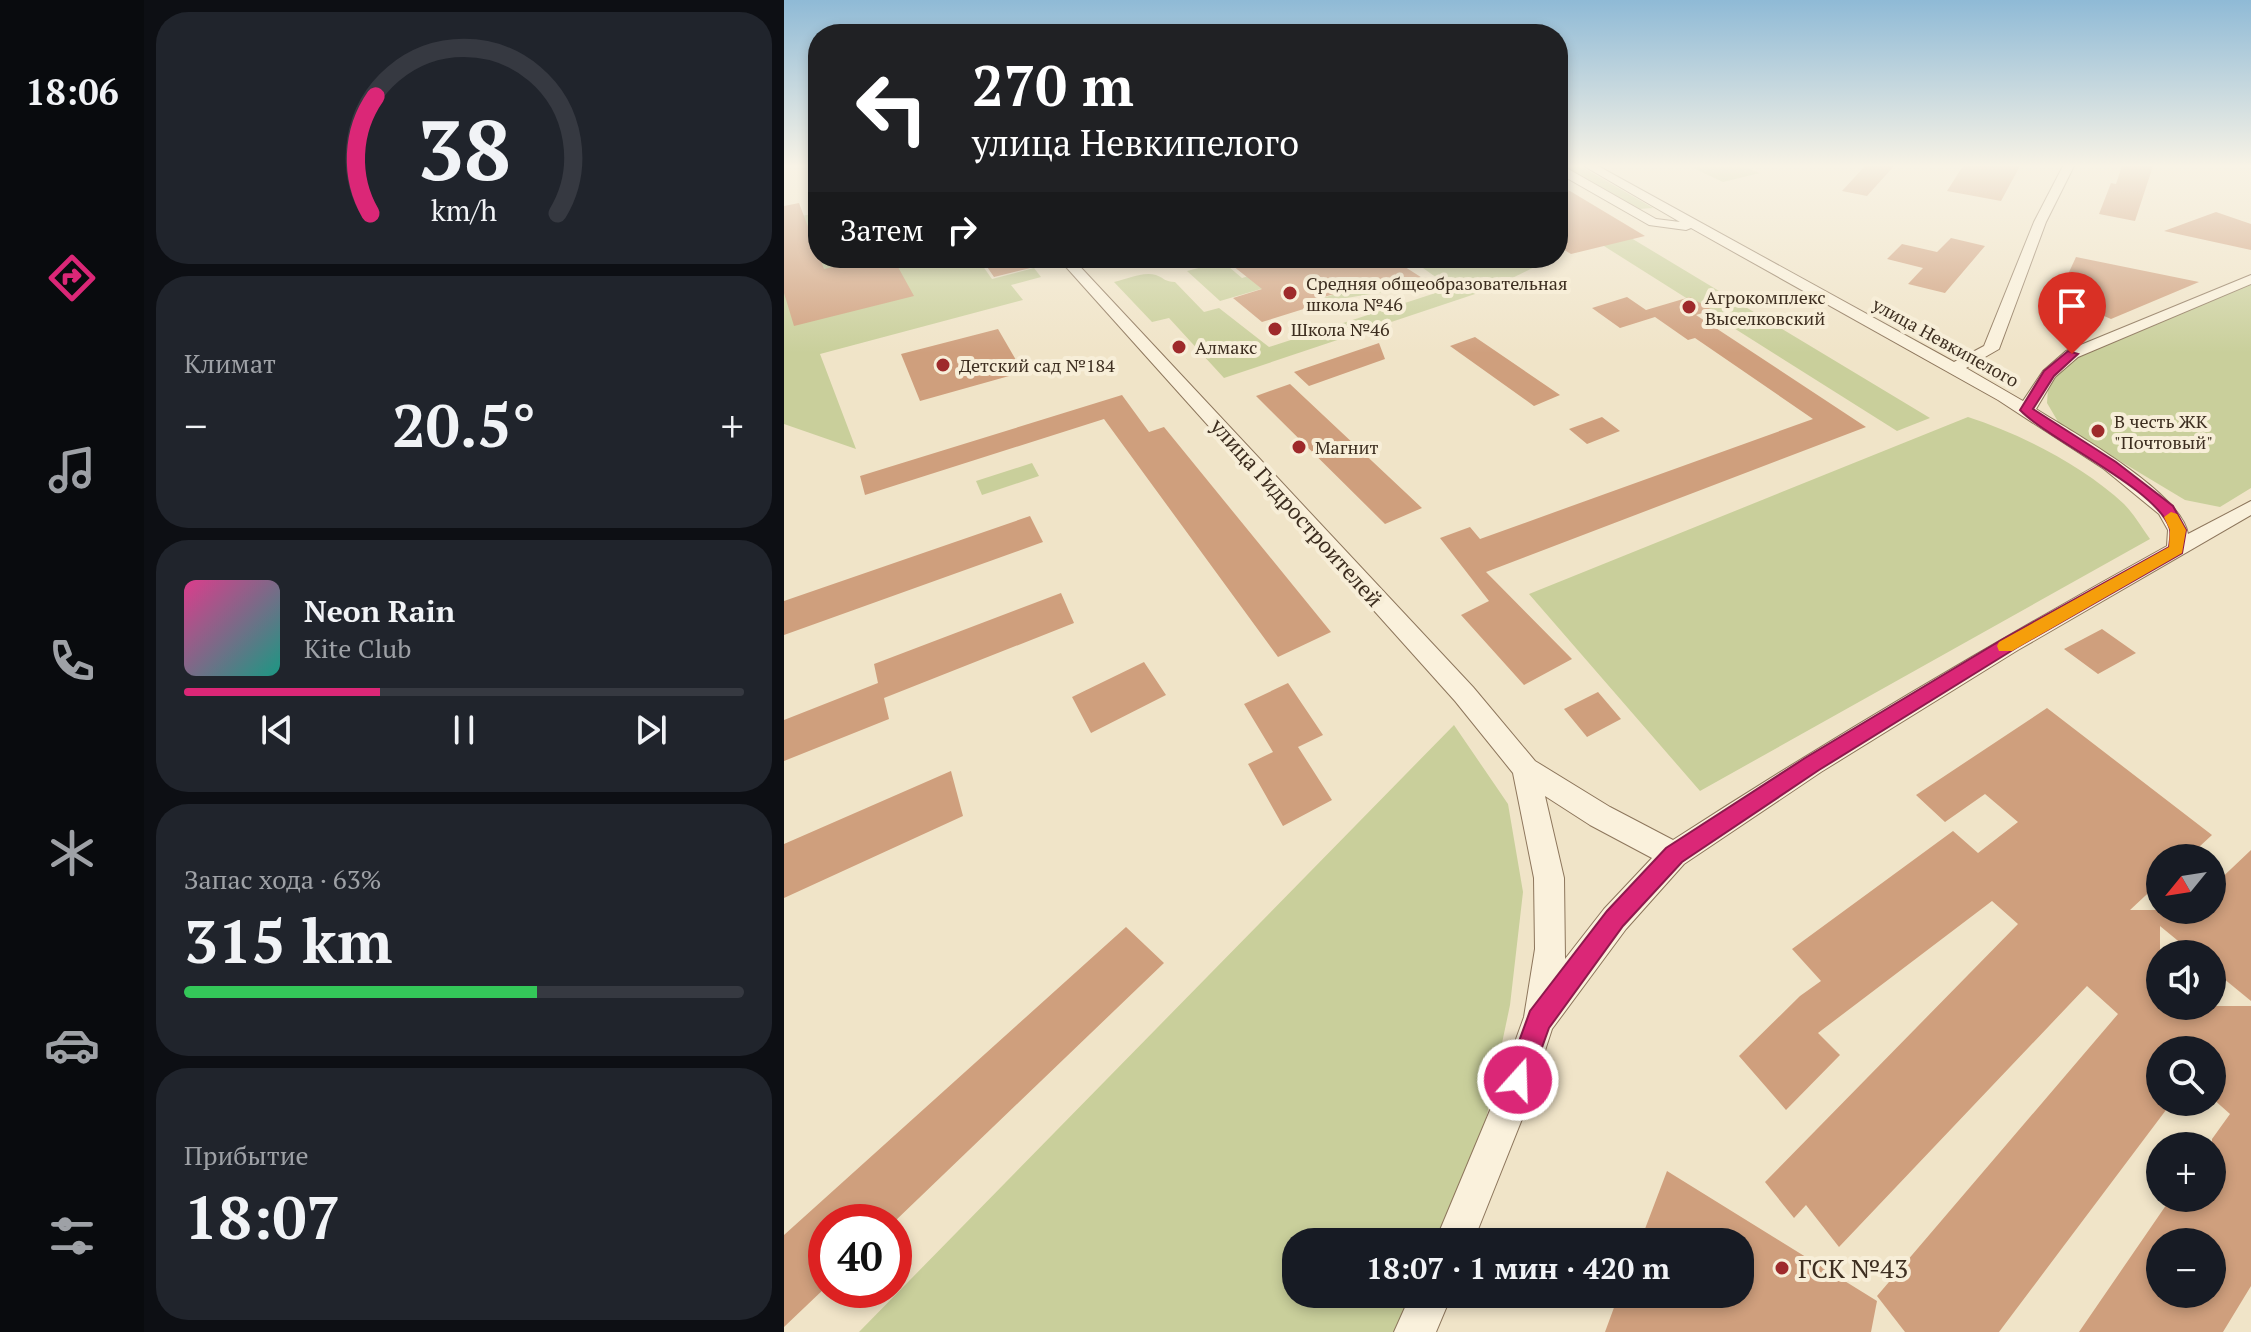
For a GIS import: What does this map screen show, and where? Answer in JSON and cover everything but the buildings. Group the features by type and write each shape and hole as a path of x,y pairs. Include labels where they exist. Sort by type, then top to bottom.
{"street":[{"name":"улица Невкипелого","path":"1700,228 1954,368 2111,465 2167,510 2178,530 2177,550"},
{"path":"1954,368 1991,349 2038,228"},
{"name":"улица Гидростроителей","path":"1074,268 1464,694 1526,769 1600,816 1674,855"},
{"path":"2026,410 2049,374 2072,354 2251,279"},
{"path":"1460,1228 1508,1109 1539,1020 1615,919 1674,855 1812,764 2010,644 2251,507"},
{"name":"улица Гидростроителей","path":"1526,769 1549,878 1551,949 1539,1020"},
{"path":"1415,1332 1426,1308"}],"green space":[{"path":"784,228 808,228 808,268 984,268 992,279 1034,268 1041,277 1011,285 1023,300 820,354 856,449 784,424"},
{"path":"1576,228 1615,228 1930,418 1897,431"},
{"path":"1230,268 1242,278 1265,271 1281,283 1220,301 1187,271"},
{"path":"1423,268 1533,268 1490,289 1224,378 1169,318 1152,322 1114,282 1146,274 1175,282 1204,312 1219,308 1269,347 1451,288"},
{"path":"1384,278 1401,289 1328,301 1323,298"},
{"path":"2251,281 2251,488 2220,507 2185,500 2060,425 2047,403 2049,374 2087,347"},
{"path":"1968,417 2009,432 2071,464 2124,504 2150,539 1700,791 1529,594"},
{"path":"1032,463 1039,476 982,495 976,481"},
{"path":"1454,725 1508,804 1523,892 1510,1005 1485,1124 1444,1228 1282,1228 1282,1308 1408,1308 1396,1332 859,1332 883,1308 912,1308 912,1278"}],"slow traffic":[{"path":"2006,646 2177,550 2178,530 2171,517"}],"place":[{"name":"Средняя общеобразовательная школа №46","path":"1290,293"},
{"name":"Агрокомплекс Выселковский","path":"1689,307"},
{"name":"Школа №46","path":"1275,329"},
{"name":"Алмакс","path":"1179,347"},
{"name":"Детский сад №184","path":"943,365"},
{"name":"В честь ЖК \"Почтовый\"","path":"2098,431"},
{"name":"Магнит","path":"1299,447"},
{"name":"ГСК №43","path":"1782,1268"}],"route":[{"path":"1518,1080 1539,1020 1615,919 1674,855 1812,764 2010,644 2177,550 2178,530 2167,510 2111,465 2026,410 2049,374 2072,354"}]}
